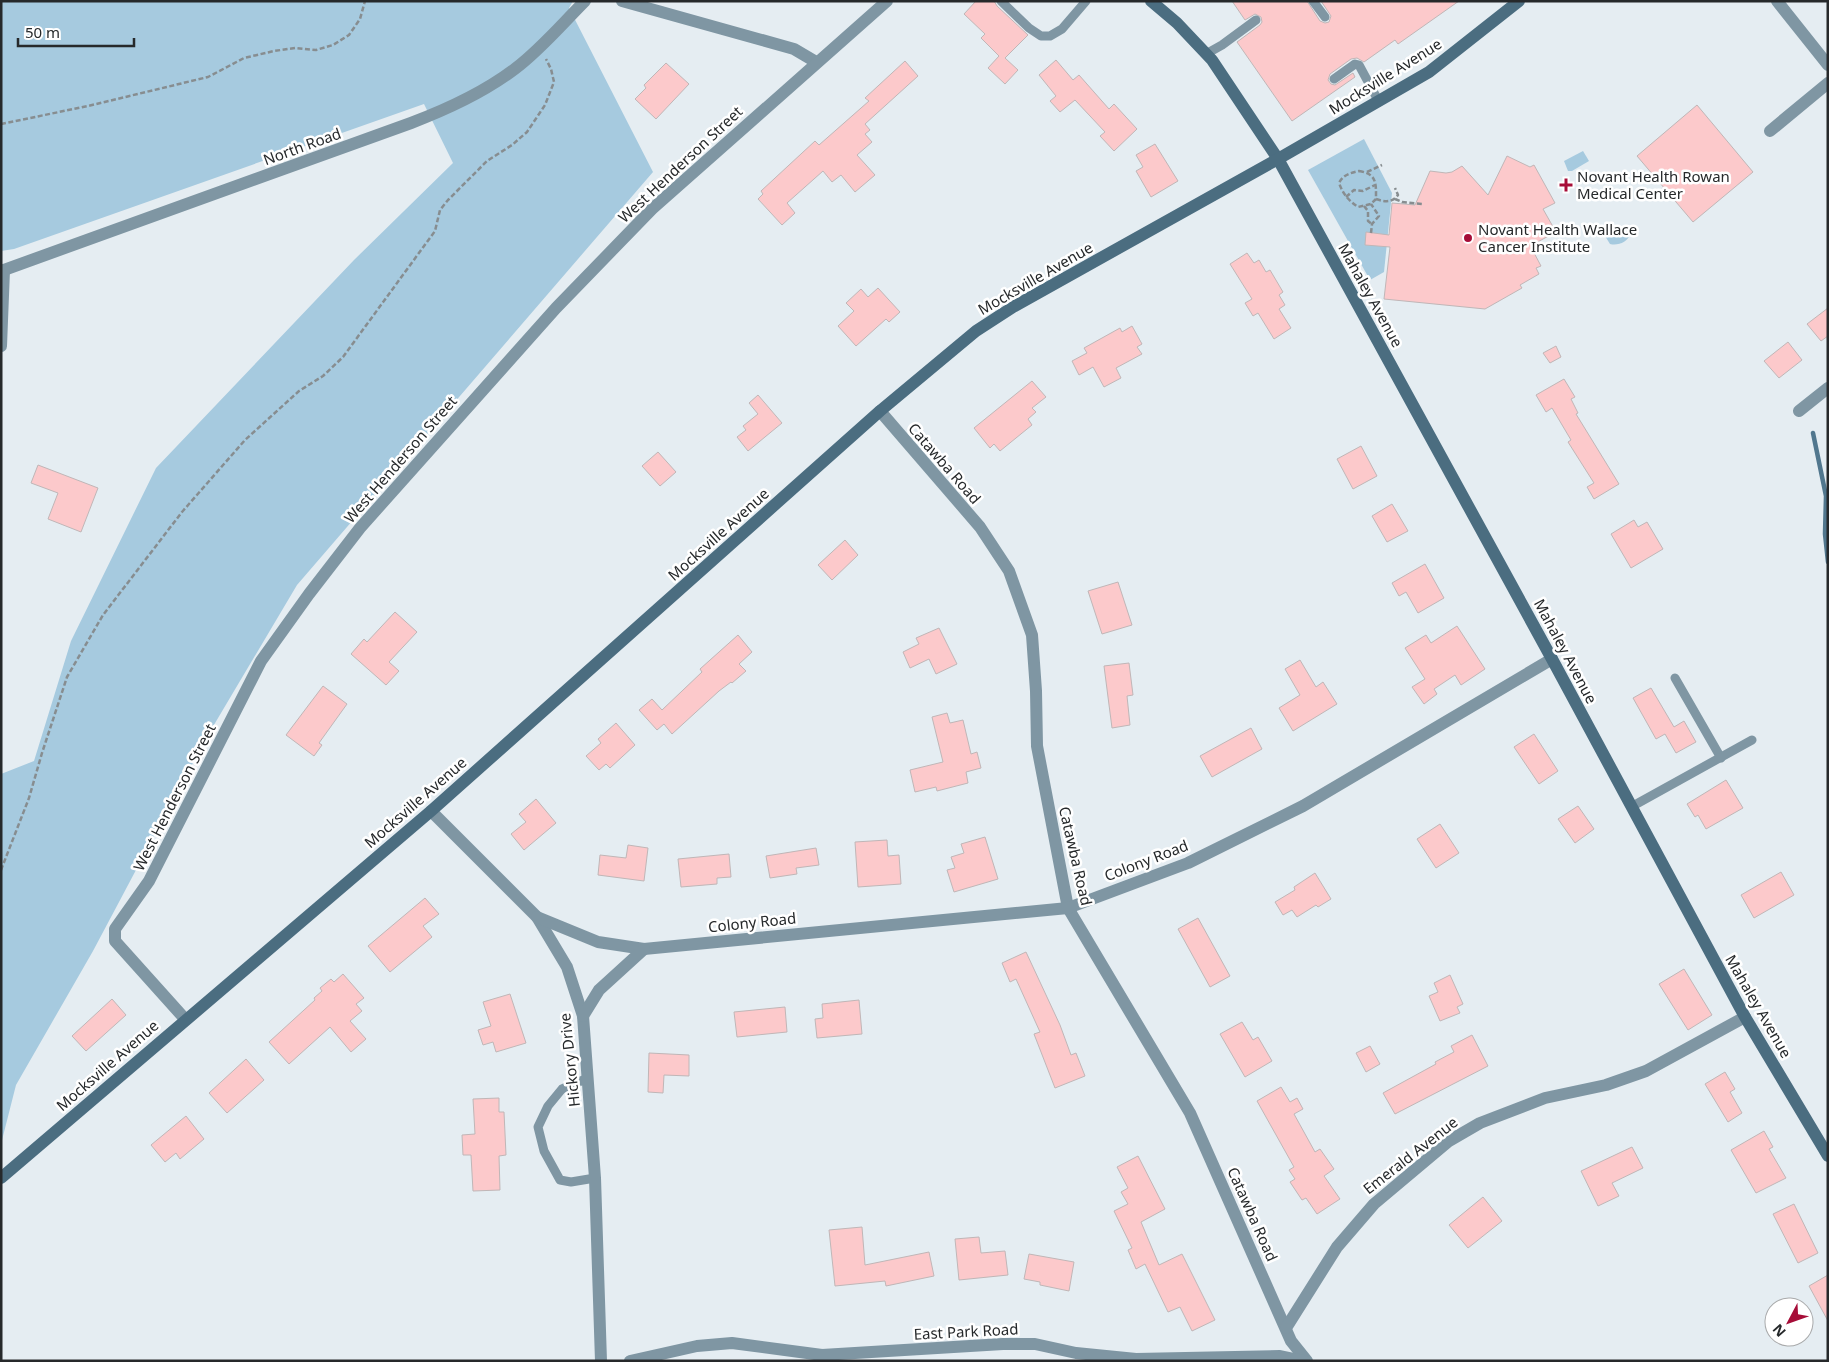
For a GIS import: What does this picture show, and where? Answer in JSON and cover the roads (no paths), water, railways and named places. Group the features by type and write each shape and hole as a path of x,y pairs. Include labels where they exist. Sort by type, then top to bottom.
{"street":[{"name":"North Road","path":"3,271 427,117 491,86 517,68 585,1"},
{"path":"622,1 794,49 816,62"},
{"name":"West Henderson Street","path":"185,1019 115,941 115,929 150,881 261,661 309,594 360,528 556,308 652,209 887,1"},
{"name":"Mahaley Avenue","path":"1151,1 1177,23 1212,60 1278,159 1745,1017 1828,1156"},
{"name":"Mocksville Avenue","path":"1,1178 431,811 880,411 976,331 1012,307 1379,102 1435,68 1519,1"},
{"path":"1777,1 1828,64"},
{"path":"1770,131 1828,83"},
{"path":"1,346 3,271"},
{"path":"1800,411 1828,388"},
{"name":"Catawba Road","path":"880,411 980,528 1009,571 1032,635 1036,691 1036,746 1068,908 1190,1113 1291,1341 1306,1361"},
{"name":"Colony Road","path":"537,917 598,942 644,949 1068,908 1188,863 1303,806 1552,660"},
{"name":"Hickory Drive","path":"431,811 537,917 567,967 584,1016 595,1178 601,1361"},
{"path":"584,1016 600,990 644,949"},
{"name":"Emerald Avenue","path":"1286,1328 1337,1247 1374,1204 1449,1142 1480,1122 1545,1098 1606,1085 1646,1071 1745,1017"},
{"name":"East Park Road","path":"630,1361 697,1346 732,1343 822,1355 1003,1344 1035,1344 1076,1353 1136,1359 1280,1356 1306,1361"}],"lane":[{"path":"1001,1 1029,28 1041,36 1050,36 1062,29 1086,1"},
{"path":"1313,1 1326,17"},
{"path":"1206,54 1222,45 1256,20"},
{"path":"1334,79 1353,60 1359,65 1379,102"},
{"path":"1675,678 1721,758"},
{"path":"1631,807 1752,740"},
{"path":"588,1078 562,1089 548,1106 538,1127 544,1151 560,1180 571,1182 595,1178"}],"waterway":[{"path":"1813,433 1826,496 1825,534 1828,562"}],"place":[{"name":"Novant Health Rowan Medical Center","path":"1566,185"},
{"name":"Novant Health Wallace Cancer Institute","path":"1468,238"}]}
